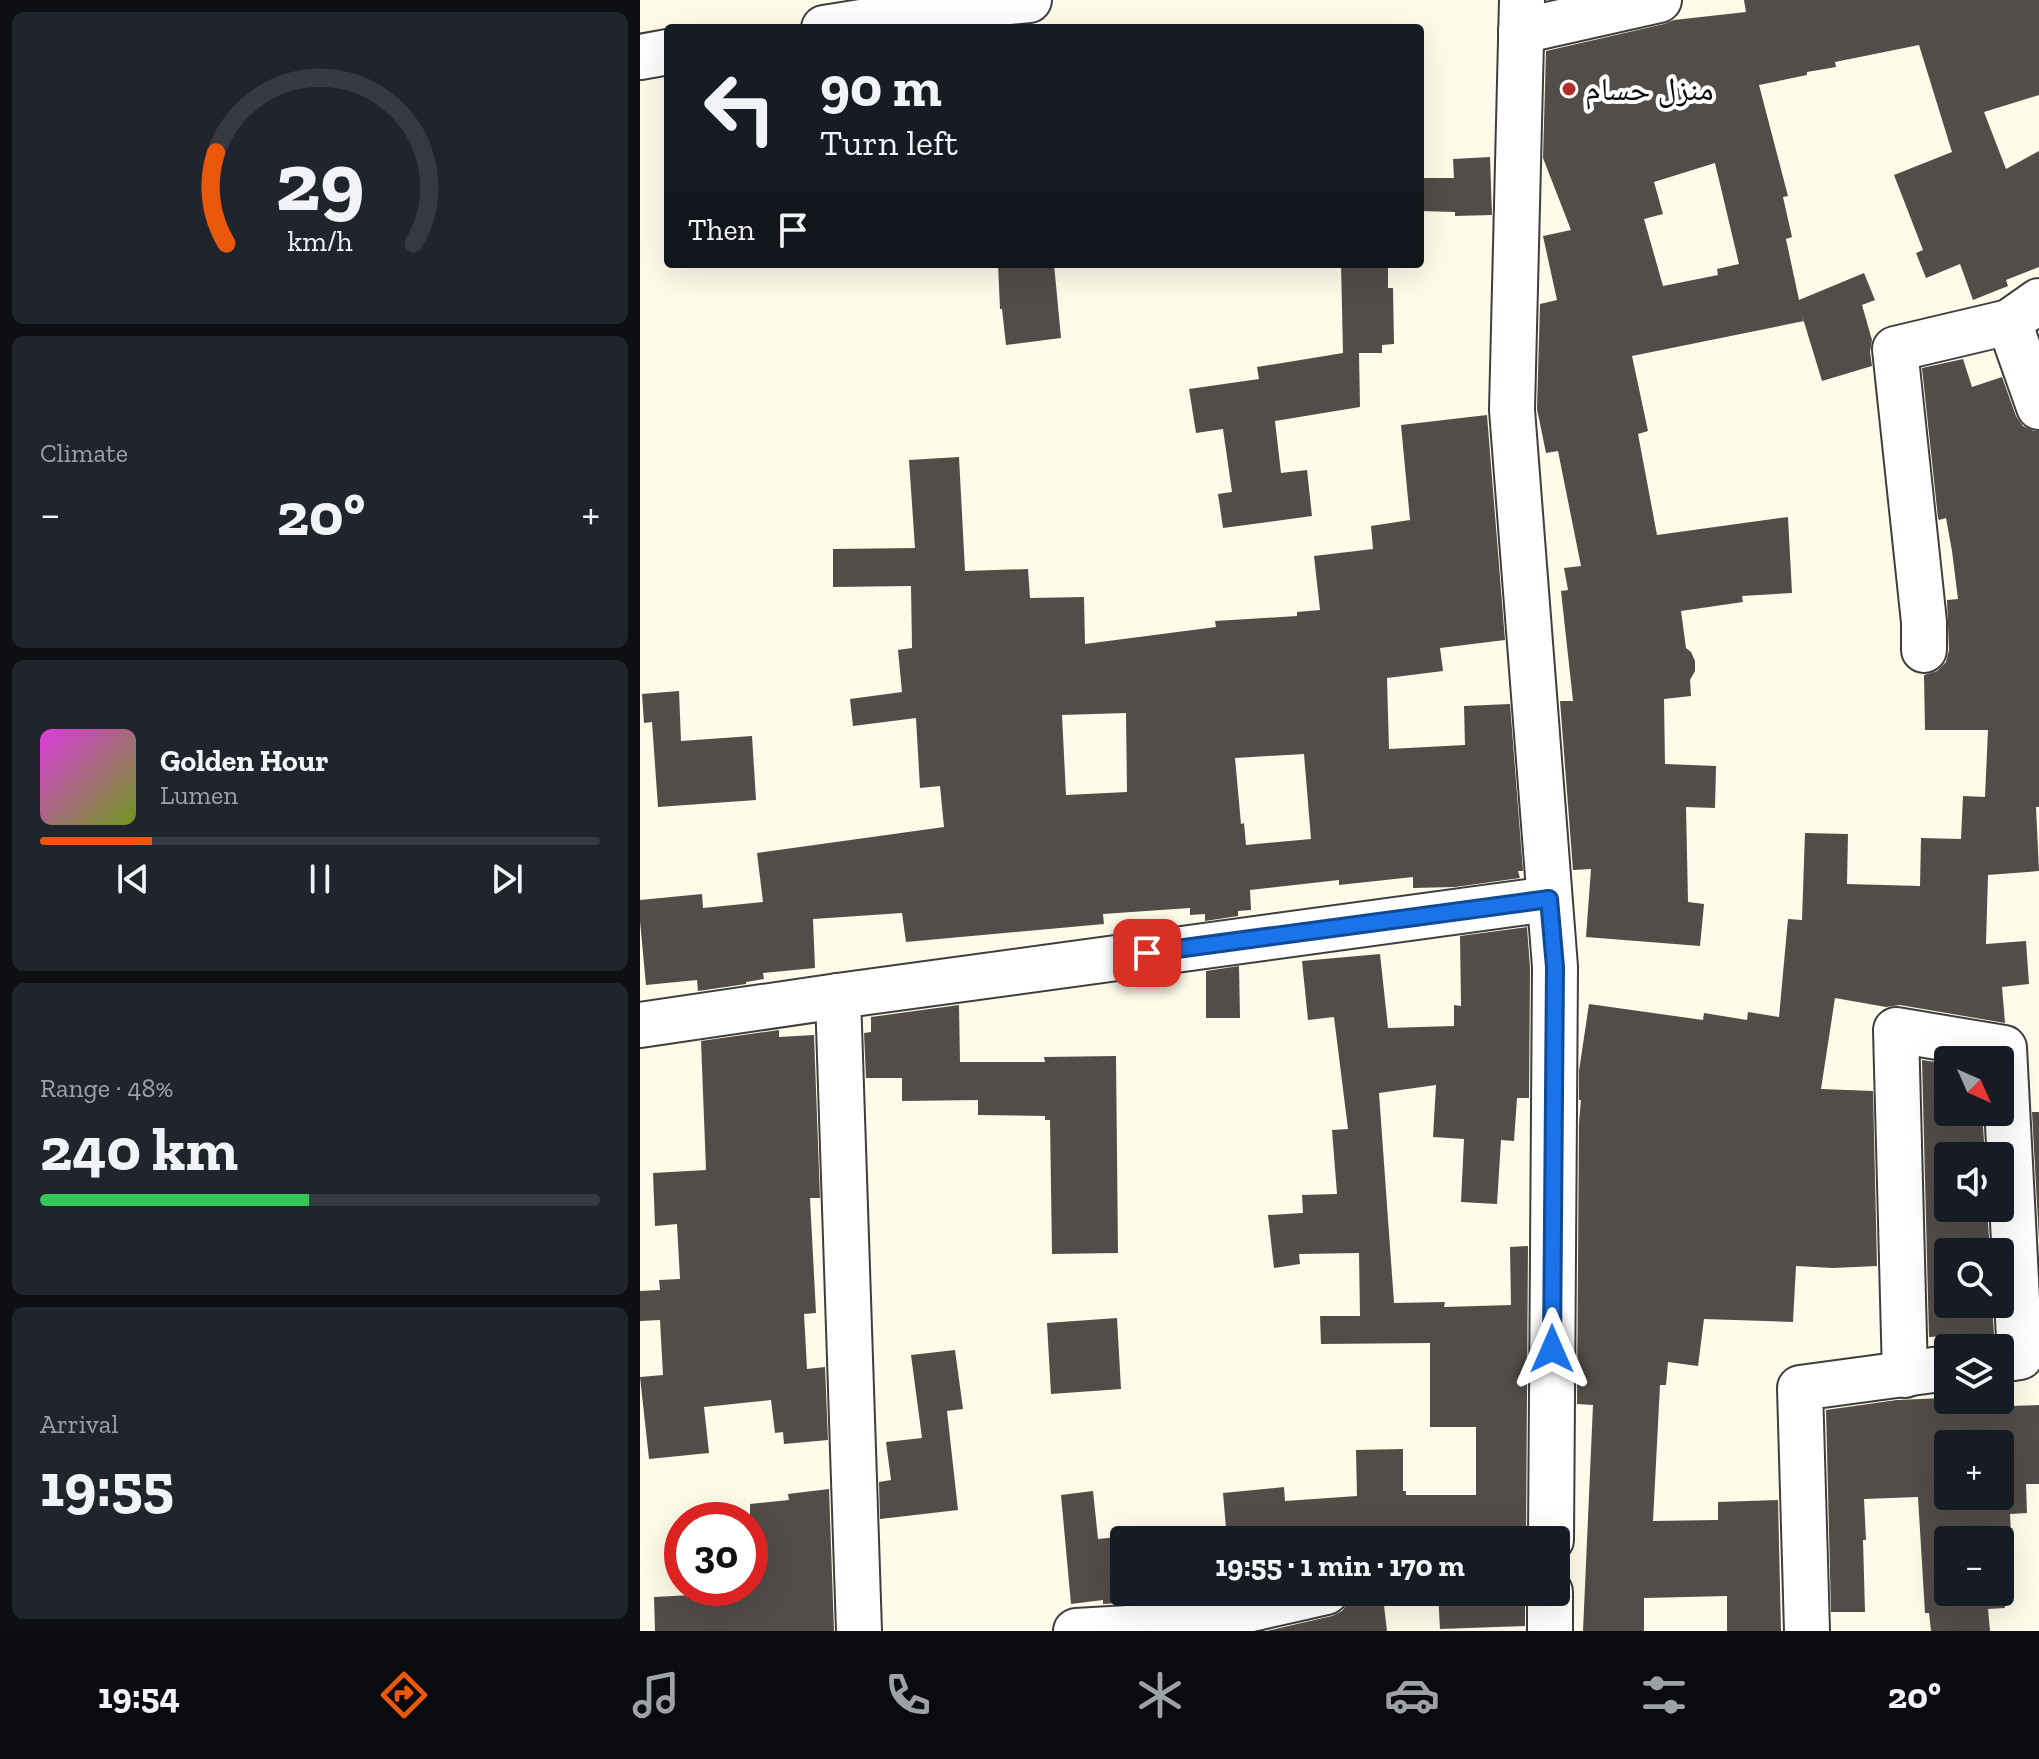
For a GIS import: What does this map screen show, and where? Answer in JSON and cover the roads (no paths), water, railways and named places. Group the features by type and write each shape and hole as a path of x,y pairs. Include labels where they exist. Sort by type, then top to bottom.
{"street":[{"path":"845,24 949,4 1029,0"},
{"path":"1551,1526 1555,967 1512,410 1521,15 1659,0"},
{"path":"640,57 664,53"},
{"path":"1924,650 1924,622 1895,349 2024,312 2039,407"},
{"path":"640,1025 1549,899"},
{"path":"838,996 859,1631"},
{"path":"1905,1375 1896,1030 2004,1048 2020,1357 2014,1358"},
{"path":"1807,1631 1800,1388 1934,1370"},
{"path":"1076,1631 1181,1625 1264,1606"},
{"path":"1550,1606 1550,1631"}],"place":[{"name":"منزل حسام","path":"1569,89"}]}
